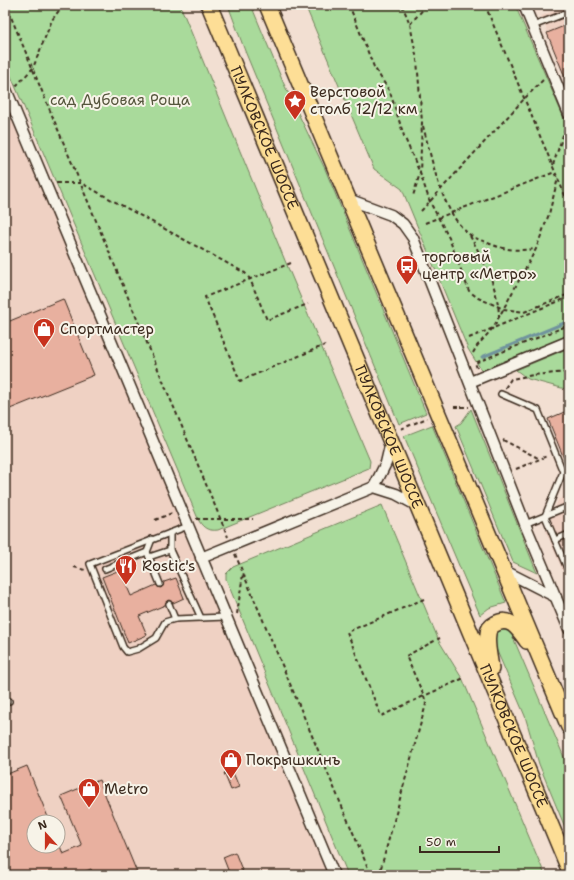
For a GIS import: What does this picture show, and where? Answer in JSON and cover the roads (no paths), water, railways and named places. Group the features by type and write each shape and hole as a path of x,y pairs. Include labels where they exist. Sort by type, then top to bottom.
{"main road":[{"name":"ПУЛКОВСКОЕ ШОССЕ","path":"209,5 569,869"},
{"path":"267,5 569,727"},
{"path":"492,684 488,634 490,628 494,624 504,621 513,623 539,656"}],"street":[{"path":"524,5 569,114"},
{"path":"5,87 192,522 201,558 334,875"},
{"path":"348,199 391,215 403,224 413,238 525,524 569,629"},
{"path":"470,382 569,342"},
{"path":"374,487 386,464 391,442"},
{"path":"201,558 374,487 396,494 418,506"},
{"path":"503,570 556,597"}],"lane":[{"path":"533,26 569,12"},
{"path":"501,394 538,410 563,472 545,516 569,573"},
{"path":"525,524 569,506"},
{"path":"192,522 170,533 90,564 123,647 127,652 138,649 156,638 165,622 175,619 226,616"},
{"path":"170,533 170,550 201,618"},
{"path":"555,540 569,534"},
{"path":"152,539 147,552 160,584"},
{"path":"149,557 170,550"},
{"path":"105,569 147,552"},
{"path":"168,604 175,619"}],"waterway":[{"path":"482,357 569,321"}],"place":[{"name":"Верстовой столб 12/12 км","path":"295,120"},
{"name":"торговый центр «Метро»","path":"407,286"},
{"name":"Спортмастер","path":"44,348"},
{"name":"Rostic's","path":"126,586"},
{"name":"Покрышкинъ","path":"231,780"},
{"name":"Metro","path":"89,808"}],"park label":[{"name":"сад Дубовая Роща","path":"120,100"}]}
